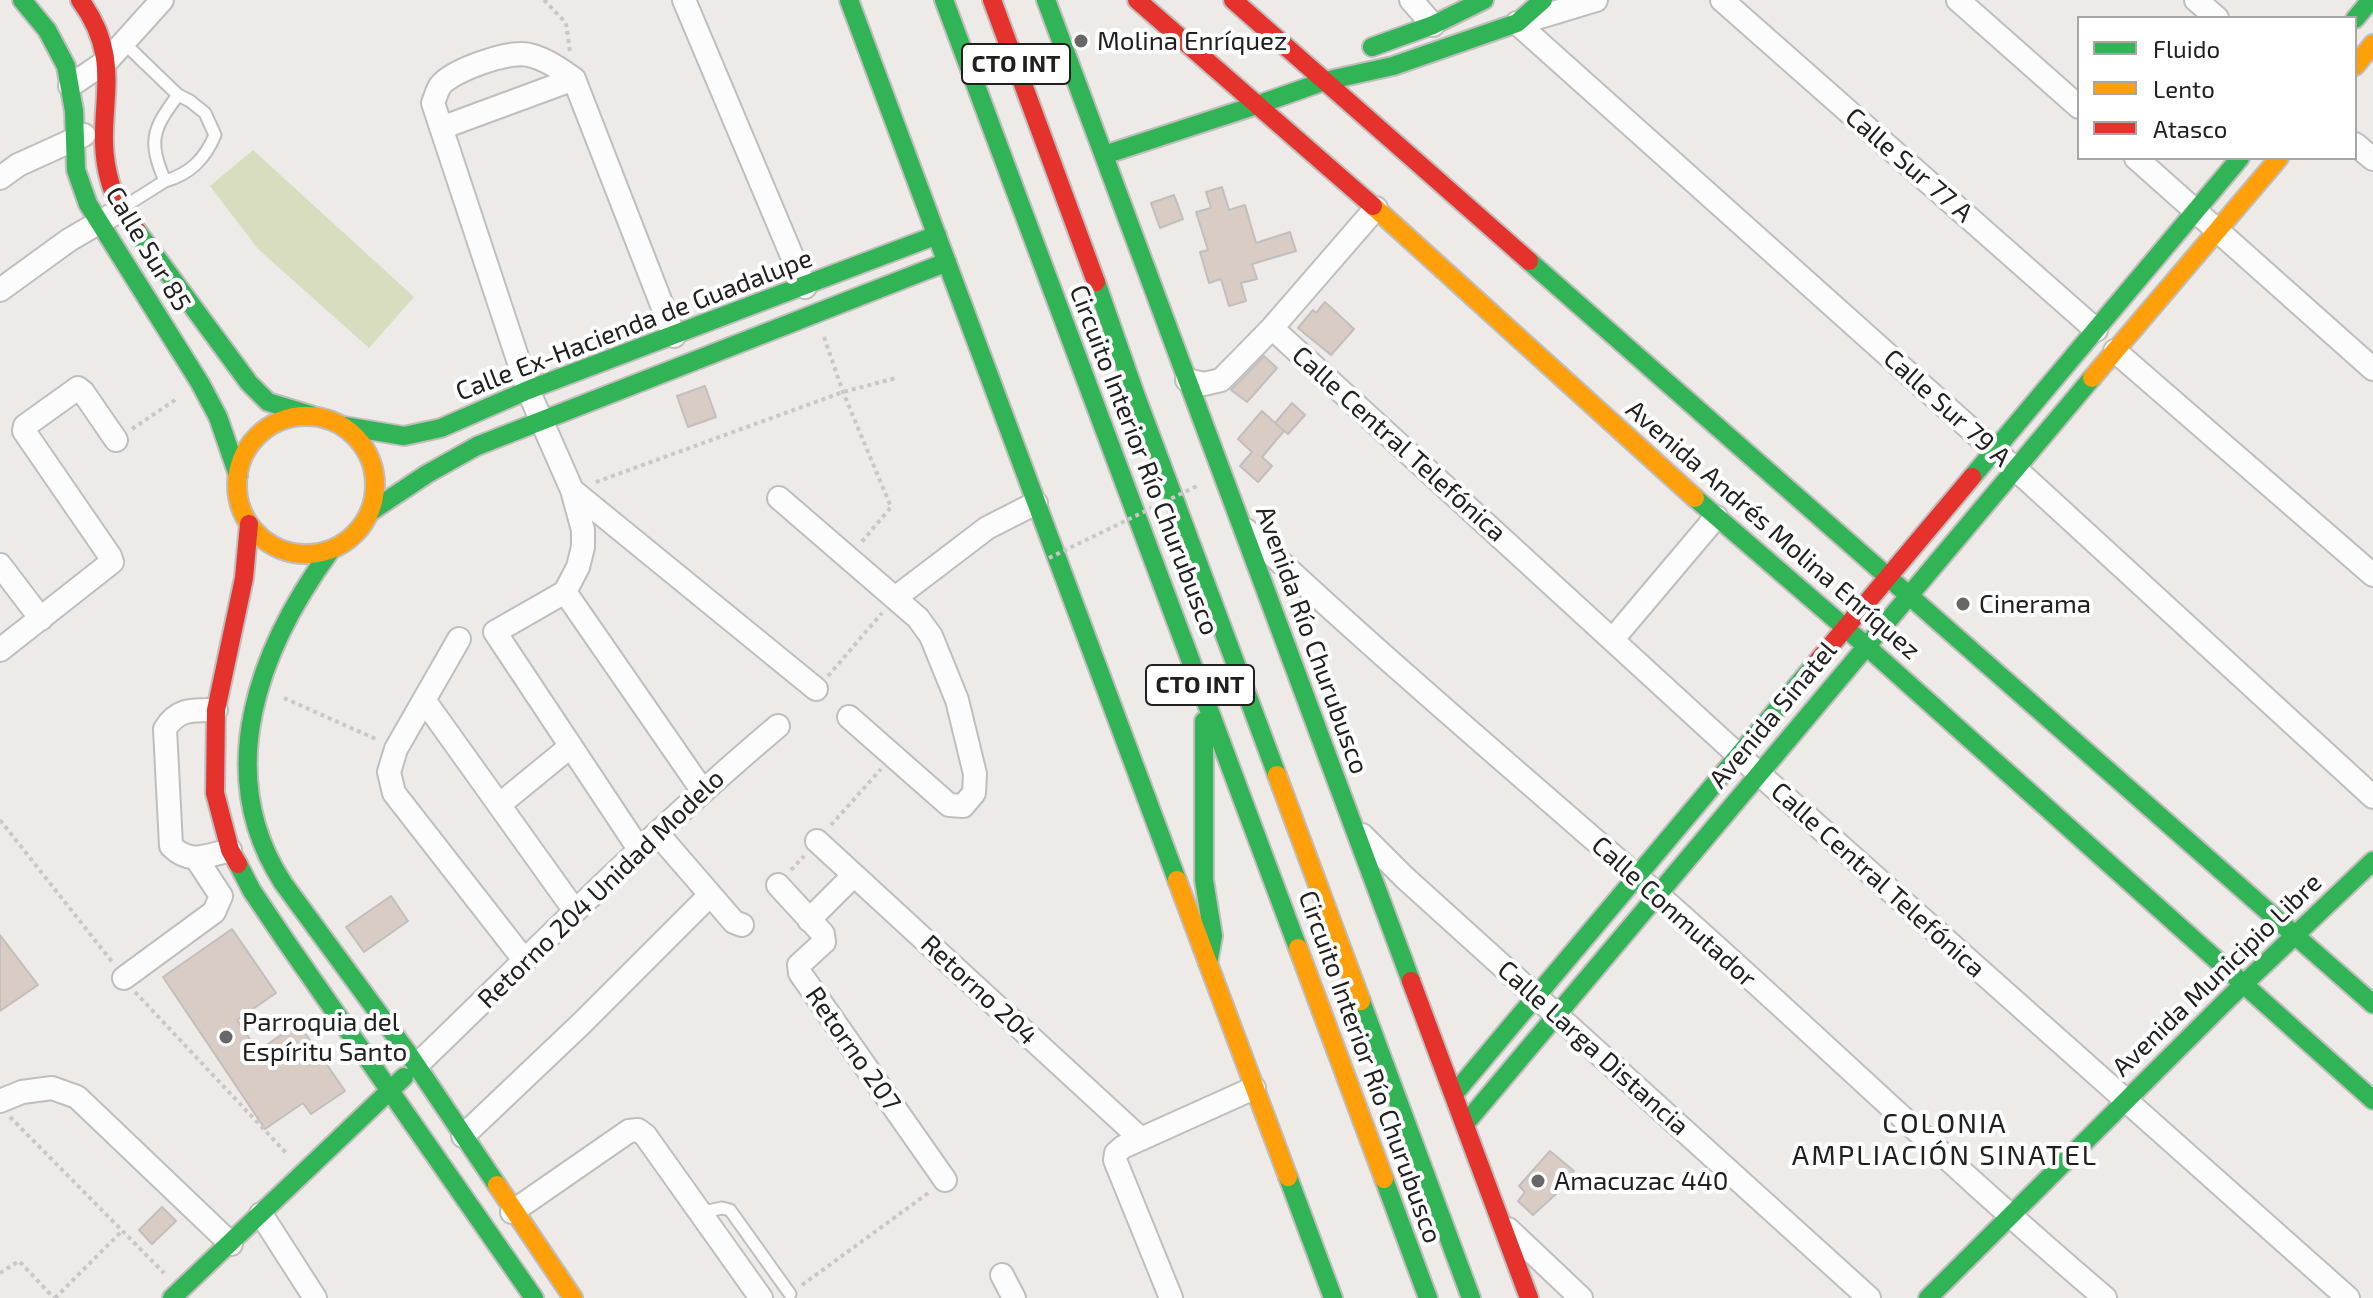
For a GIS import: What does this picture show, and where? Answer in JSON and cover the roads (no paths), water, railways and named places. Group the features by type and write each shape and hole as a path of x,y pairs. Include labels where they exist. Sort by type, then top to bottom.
{"main road":[{"name":"Calle Sur 85","path":"22,0 58,47 70,86 76,170 88,204 200,383 218,417 238,475"},
{"name":"Calle Sur 85","path":"80,0 100,30 108,60 107,171 122,209 249,383 268,402 311,415"},
{"name":"CTO INT","path":"849,0 1333,1298"},
{"name":"Circuito Interior Río Churubusco","path":"944,0 1428,1298"},
{"name":"Circuito Interior Río Churubusco","path":"992,0 1471,1298"},
{"name":"Avenida Río Churubusco","path":"1046,0 1529,1298"},
{"name":"Avenida Andrés Molina Enríquez","path":"1137,0 1376,208 1716,517 1865,645 2373,1100"},
{"name":"Avenida Andrés Molina Enríquez","path":"1233,0 2373,1004"},
{"path":"1325,81 1360,51 1433,25 1484,0"},
{"path":"1104,155 1325,81 1393,66 1517,23 1543,0"},
{"path":"2357,17 2371,0"},
{"path":"2357,64 2373,44"},
{"name":"Avenida Sinatel","path":"1454,1094 2238,160"},
{"name":"Avenida Sinatel","path":"1465,1124 1865,645 2277,160"},
{"name":"Calle Ex-Hacienda de Guadalupe","path":"344,426 412,436 464,419 528,390 937,235"},
{"name":"Calle Ex-Hacienda de Guadalupe","path":"370,512 427,474 477,446 947,262"},
{"path":"311,415 344,426 362,442 373,464 376,488 370,512 355,535 331,550 309,554 285,551 265,541 249,524 239,503 238,475 243,455 255,438 271,425 291,417 311,415"},
{"path":"249,524 244,578 216,710 215,793 230,850 252,891 529,1296"},
{"path":"331,550 300,593 260,687 251,719 246,759 248,795 257,832 276,874 417,1065 512,1212 573,1298"},
{"path":"1204,696 1204,880 1213,936 1208,963"},
{"name":"Avenida Municipio Libre","path":"1928,1298 2242,984 2373,861"},
{"name":"Retorno 204 Unidad Modelo","path":"172,1298 417,1065"}],"street":[{"path":"70,86 108,60 162,0"},
{"path":"684,0 805,287"},
{"path":"1411,0 1433,25"},
{"path":"1517,23 1596,0"},
{"name":"Calle Sur 77 A","path":"1722,0 2096,330"},
{"path":"1958,0 2077,105"},
{"path":"2196,0 2215,16"},
{"name":"Calle Sur 79 A","path":"1517,23 1993,450 2373,797"},
{"path":"639,849 495,632 565,592 578,567 583,530 572,490 528,390 441,128 433,103 440,87 463,70 501,57 525,54 550,63 574,79 674,336"},
{"path":"441,128 574,79"},
{"path":"0,178 18,165 106,126"},
{"path":"2357,146 2373,159"},
{"path":"2138,160 2373,369"},
{"path":"1187,380 1204,384 1221,380 1272,328 1376,208"},
{"path":"0,290 69,240 122,209"},
{"name":"Calle Central Telefónica","path":"1272,328 1738,755 2348,1298"},
{"path":"2115,351 2373,575"},
{"path":"0,650 112,562 24,431 25,426 78,388 116,440"},
{"path":"572,490 816,689"},
{"path":"779,498 918,618 931,636 957,700 975,774 974,793 963,806 949,805 849,717"},
{"path":"895,598 987,528 1036,503"},
{"path":"1613,639 1716,517"},
{"name":"Calle Conmutador","path":"1242,526 1303,584 1658,895 2010,1216 2105,1298"},
{"path":"0,565 41,619"},
{"path":"565,592 702,790"},
{"path":"459,639 396,749 389,772 394,793 525,961"},
{"path":"424,700 575,911"},
{"path":"216,710 183,710 172,718 165,729 171,846 180,855 196,858 230,850"},
{"name":"Retorno 204 Unidad Modelo","path":"417,1065 639,849 702,790 778,726"},
{"path":"499,805 571,746"},
{"name":"Calle Larga Distancia","path":"1354,828 1404,877 1869,1298"},
{"path":"657,833 734,922 742,925"},
{"name":"Retorno 204","path":"817,841 1141,1139"},
{"path":"124,978 214,912 221,896 196,858"},
{"path":"778,885 809,920 854,875"},
{"path":"463,1136 710,895"},
{"name":"Retorno 207","path":"809,920 823,934 824,942 799,965 800,973 945,1180"},
{"path":"0,1104 22,1092 52,1088 77,1097 231,1244"},
{"path":"1171,1298 1115,1160 1116,1153 1254,1088"},
{"path":"512,1212 629,1131 638,1130 703,1212 761,1298"},
{"path":"261,1214 315,1298"},
{"path":"1501,1222 1581,1298"},
{"path":"1002,1275 1014,1298"}],"lane":[{"path":"122,209 165,181 183,176 207,154 215,135 205,113 178,95 123,42"},
{"path":"165,181 153,152 159,121 178,95"},
{"path":"703,1212 722,1208 730,1210 790,1294"}],"place":[{"name":"Molina Enríquez","path":"1081,41"},
{"name":"Cinerama","path":"1963,604"},
{"name":"Parroquia del Espíritu Santo","path":"226,1037"},
{"name":"Amacuzac 440","path":"1538,1181"}],"district":[{"name":"COLONIA AMPLIACIÓN SINATEL","path":"1945,1140"}]}
